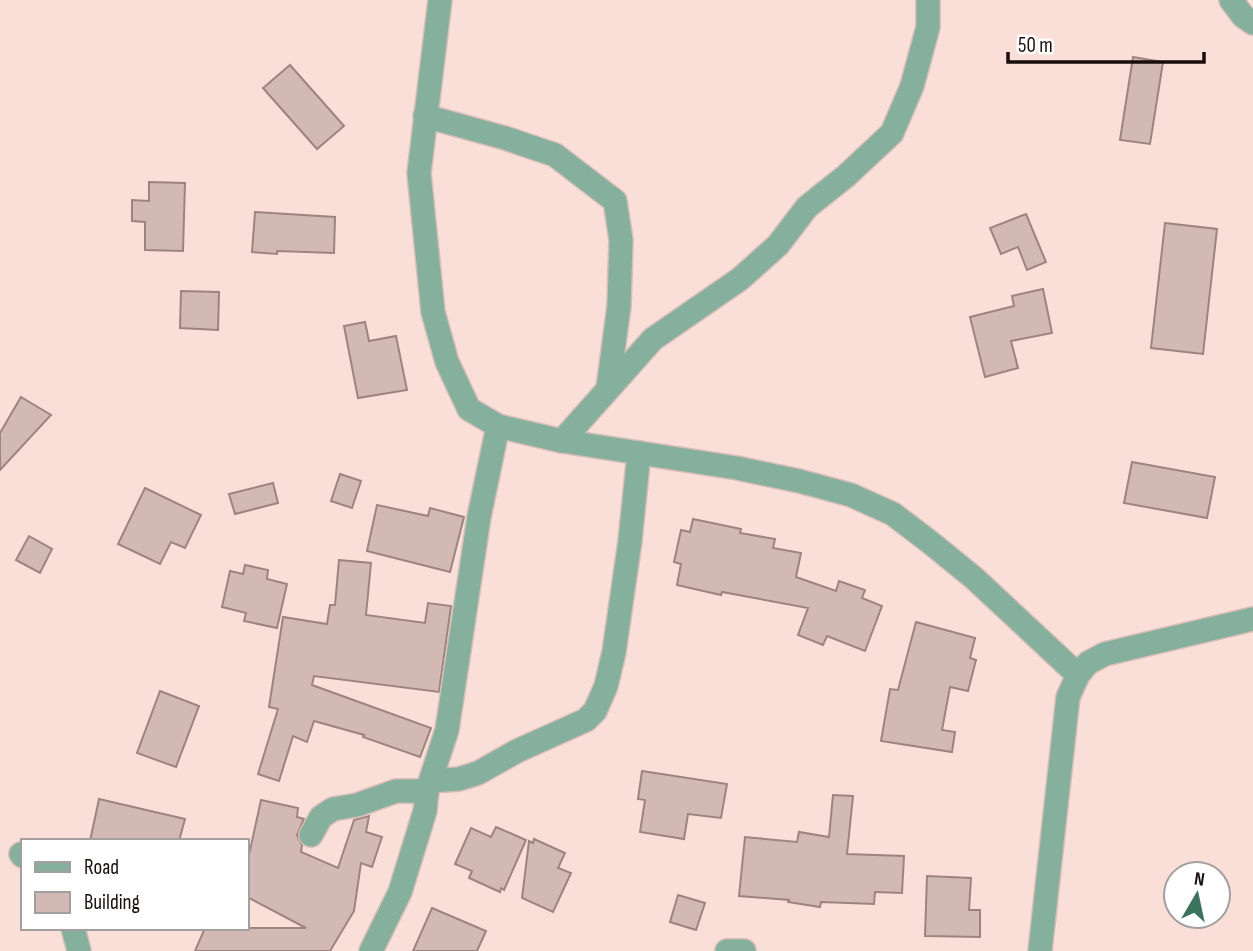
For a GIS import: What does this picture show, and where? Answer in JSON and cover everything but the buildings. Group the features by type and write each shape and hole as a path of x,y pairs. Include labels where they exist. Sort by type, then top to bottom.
{"street":[{"path":"440,0 419,173 433,312 447,362 469,409 498,426 562,441 737,468 851,495 893,514 974,578 1078,675"},
{"path":"562,441 653,339 740,279 778,245 807,207 846,176 892,133 912,86 928,27 928,0"},
{"path":"1231,0 1243,16 1253,23"},
{"path":"425,116 555,155 615,201 621,240 619,306 608,388"},
{"path":"371,951 400,892 447,730 479,517 498,426"},
{"path":"311,835 321,817 333,809 357,805 396,791 429,786 478,773 517,751 586,720 595,711 606,686 614,652 631,541 639,453"},
{"path":"1040,951 1062,740 1068,697 1078,675 1088,663 1105,654 1253,619"},
{"path":"74,930 79,951"},
{"path":"727,951 744,951"}]}
